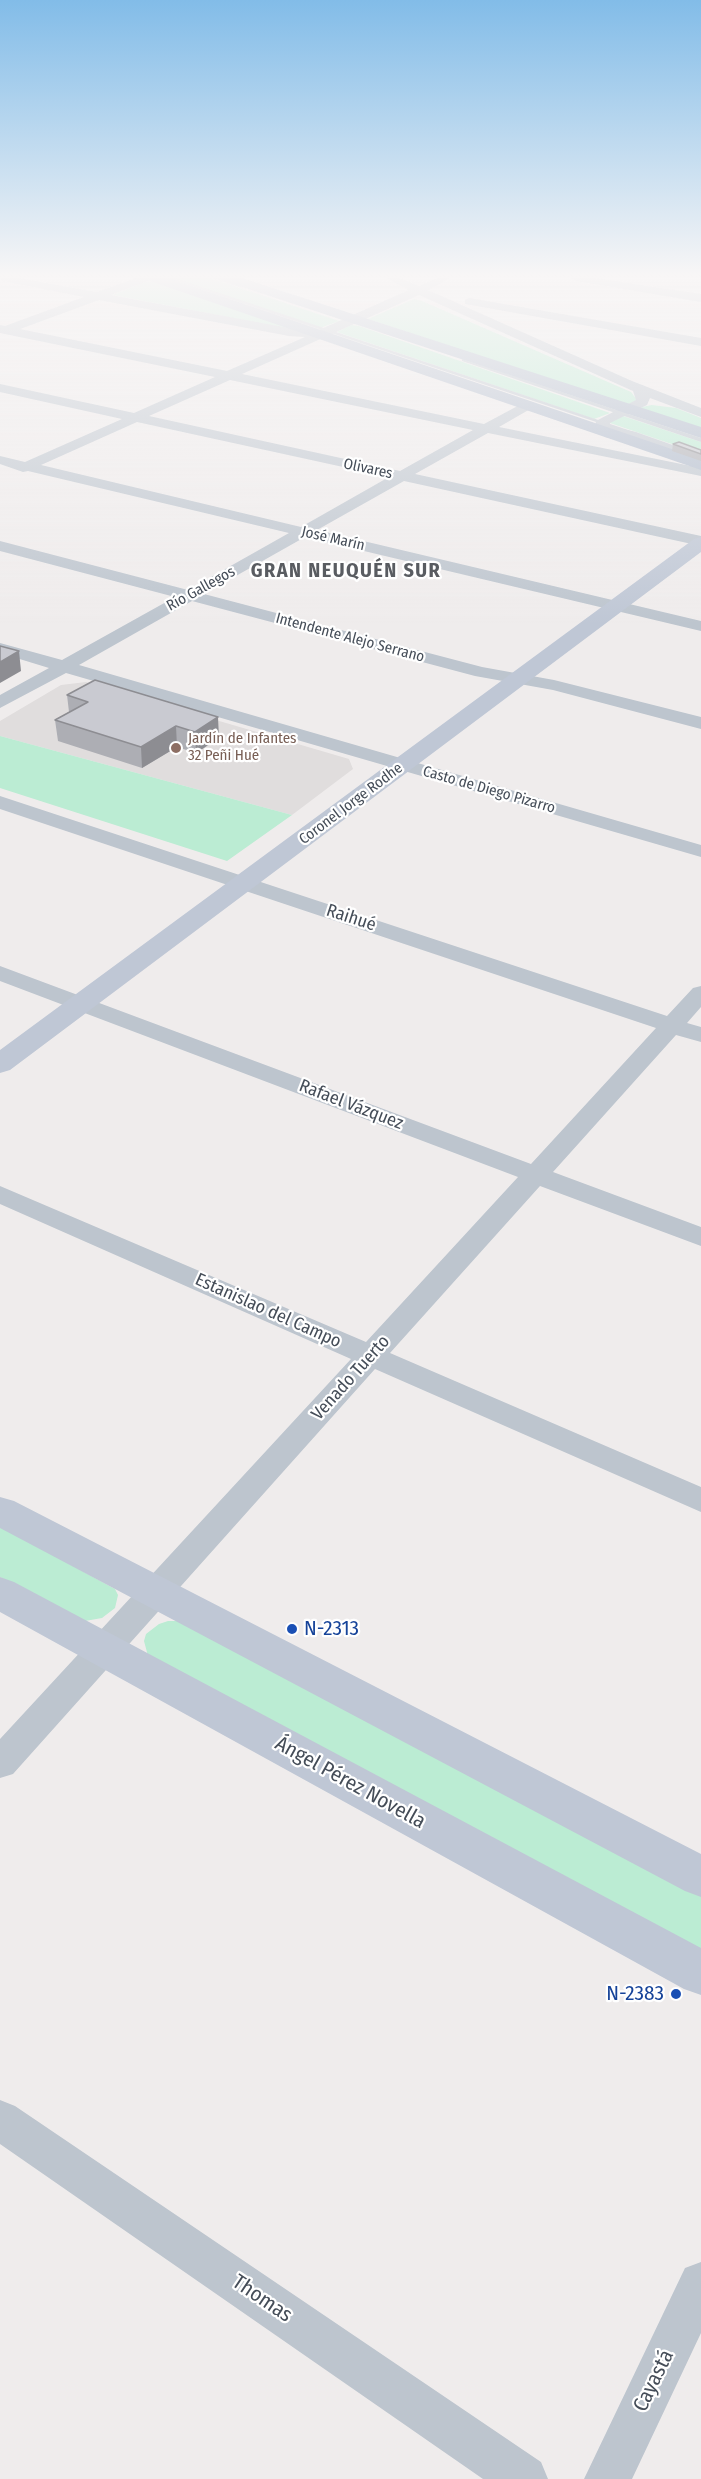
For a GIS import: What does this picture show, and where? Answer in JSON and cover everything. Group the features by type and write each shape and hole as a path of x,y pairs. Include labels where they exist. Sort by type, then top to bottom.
{"main road":[{"path":"495,394 701,460"},
{"path":"581,394 701,433"},
{"name":"Coronel Jorge Rodhe","path":"0,1064 701,542"},
{"path":"0,1511 701,1877"},
{"name":"Ángel Pérez Novella","path":"0,1593 701,1974"}],"street":[{"name":"Olivares","path":"26,394 701,542"},
{"path":"9,474 188,394"},
{"path":"320,394 701,471"},
{"path":"606,428 628,409 642,402 641,394"},
{"path":"652,394 701,413"},
{"path":"628,409 663,404 701,413"},
{"name":"Río Gallegos","path":"0,702 527,405"},
{"path":"606,428 626,432 701,460 606,428"},
{"name":"José Marín","path":"0,460 701,626"},
{"name":"Intendente Alejo Serrano","path":"0,546 481,672 554,685 701,723"},
{"name":"Casto de Diego Pizarro","path":"0,648 701,851"},
{"name":"Raihué","path":"0,802 701,1035"},
{"name":"Rafael Vázquez","path":"0,972 701,1237"},
{"name":"Venado Tuerto","path":"0,1763 701,993"},
{"name":"Estanislao del Campo","path":"0,1194 701,1500"},
{"name":"Thomas","path":"0,2120 524,2479"},
{"name":"Cayastá","path":"608,2479 701,2284"}],"lane":[{"path":"504,394 606,428"},
{"path":"628,409 701,440"}],"shaded area":[{"name":"Jardín de Infantes 32 Peñi Hué","path":"86,682 349,759 353,769 292,815 0,736 0,721 61,685"}],"green space":[{"path":"519,394 554,394 610,413 594,419"},
{"path":"593,394 632,394 637,400 627,405"},
{"path":"652,405 676,408 701,418 701,430 641,410 642,407"},
{"path":"623,416 701,442 701,454 609,421"},
{"path":"0,736 292,815 227,861 0,788"},
{"path":"0,1526 115,1589 118,1595 115,1608 102,1618 85,1621 0,1577"},
{"path":"177,1621 701,1895 701,1957 148,1656 144,1641 146,1634 159,1624"}],"building":[{"path":"679,442 701,450 701,454 673,444"},
{"path":"0,646 19,651 0,662"},
{"path":"95,680 218,717 195,732 176,726 141,747 55,720 88,702 67,695"}],"place":[{"name":"Jardín de Infantes 32 Peñi Hué","path":"176,748"},
{"name":"N-2313","path":"292,1629"},
{"name":"N-2383","path":"676,1994"}],"district":[{"name":"GRAN NEUQUÉN SUR","path":"346,571"}]}
